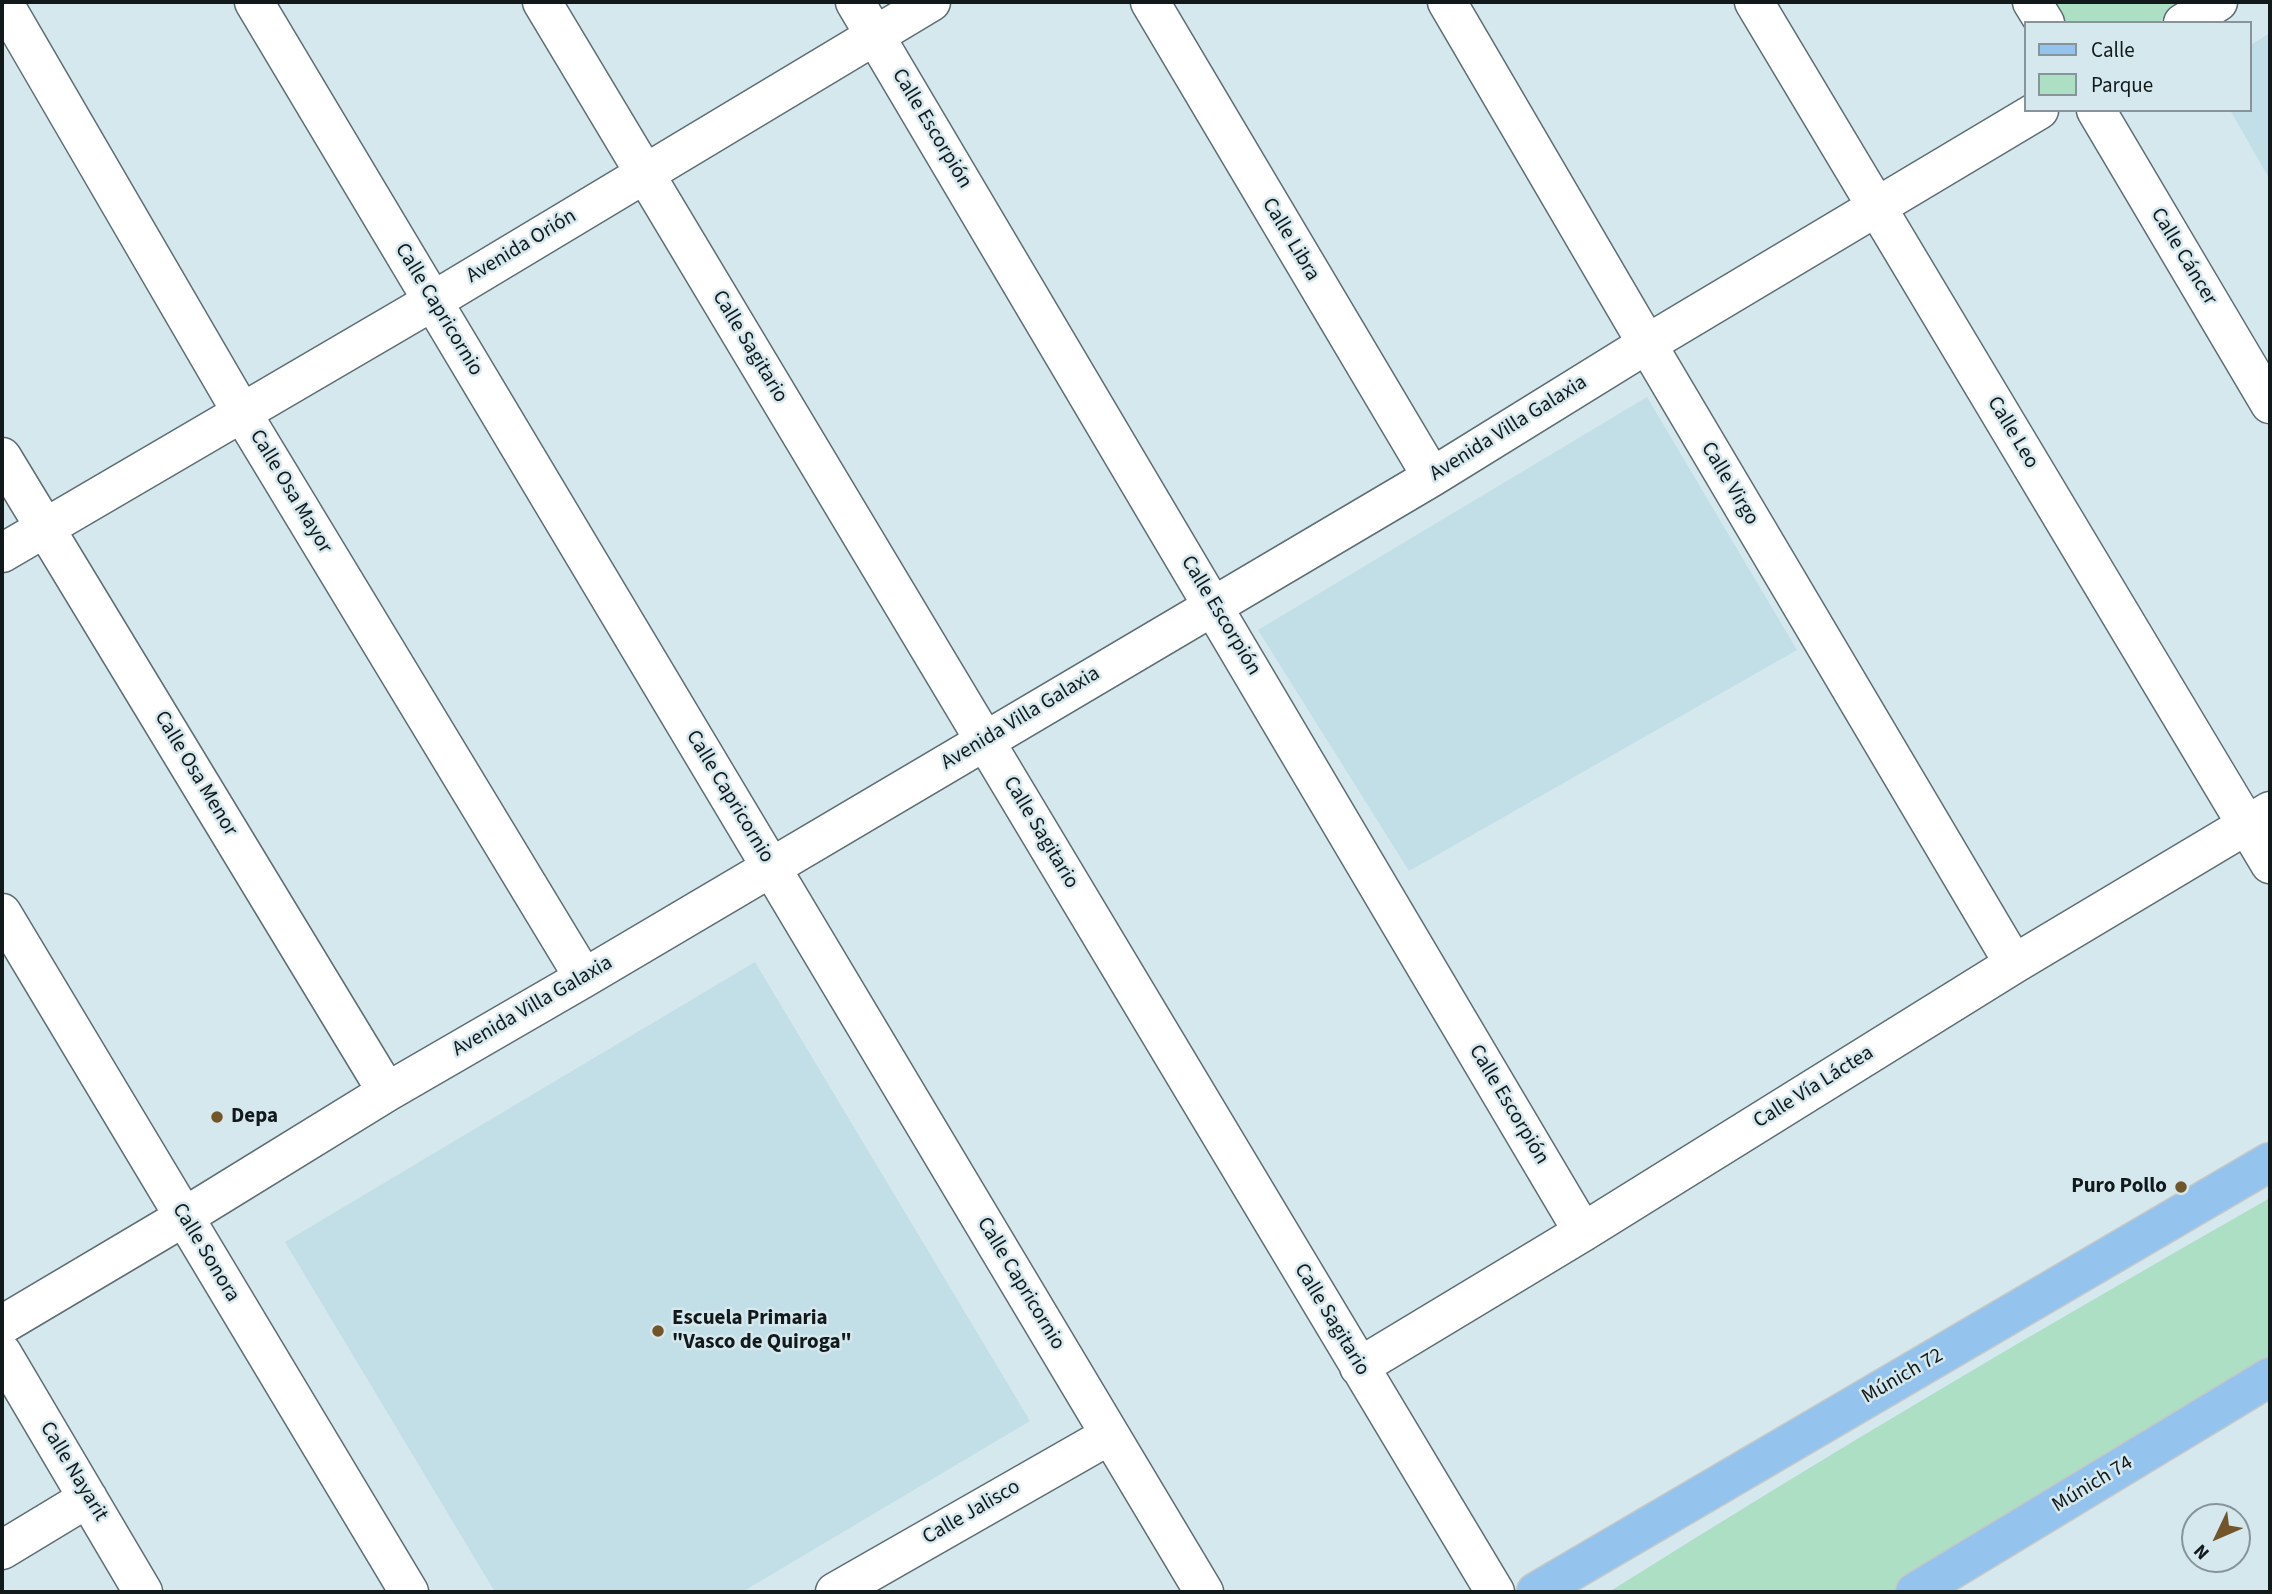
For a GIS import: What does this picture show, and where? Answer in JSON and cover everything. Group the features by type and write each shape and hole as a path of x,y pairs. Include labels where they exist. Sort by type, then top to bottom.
{"main road":[{"name":"Múnich 72","path":"1536,1592 2270,1162"},
{"name":"Múnich 74","path":"1915,1592 2270,1377"}],"street":[{"name":"Calle Osa Mayor","path":"2,2 242,413 584,978"},
{"name":"Calle Capricornio","path":"254,2 1204,1592"},
{"name":"Calle Sagitario","path":"542,2 1494,1592"},
{"name":"Calle Escorpión","path":"855,2 1583,1232"},
{"name":"Avenida Orión","path":"2,553 433,302 932,2"},
{"name":"Calle Libra","path":"1150,2 1432,477"},
{"name":"Calle Virgo","path":"1447,2 2014,964"},
{"name":"Calle Leo","path":"1754,2 1875,206 2259,818 2270,863"},
{"path":"2032,2 2044,21"},
{"path":"2186,21 2218,2"},
{"name":"Avenida Villa Galaxia","path":"2,1325 387,1092 1432,477 1875,206 2036,112"},
{"name":"Calle Cáncer","path":"2097,112 2270,404"},
{"name":"Calle Osa Menor","path":"2,457 387,1092"},
{"name":"Calle Vía Láctea","path":"1359,1367 1583,1232 2014,964 2259,818"},
{"name":"Calle Sonora","path":"2,913 409,1592"},
{"name":"Calle Nayarit","path":"2,1353 144,1592"},
{"name":"Calle Jalisco","path":"835,1592 1110,1435"},
{"path":"2,1550 88,1498"}],"shaded area":[{"path":"2270,33 2270,180 2231,112 2251,112 2251,45"},
{"path":"1647,397 1797,650 1409,871 1258,630"},
{"name":"Escuela Primaria \"Vasco de Quiroga\"","path":"755,962 1030,1421 742,1592 495,1592 285,1242"}],"green space":[{"path":"2054,2 2189,2 2160,21 2065,21"},
{"path":"2270,1198 2270,1381 1918,1592 1609,1592 1937,1391"}],"place":[{"name":"Depa","path":"217,1117"},
{"name":"Puro Pollo","path":"2181,1187"},
{"name":"Escuela Primaria \"Vasco de Quiroga\"","path":"658,1331"}]}
